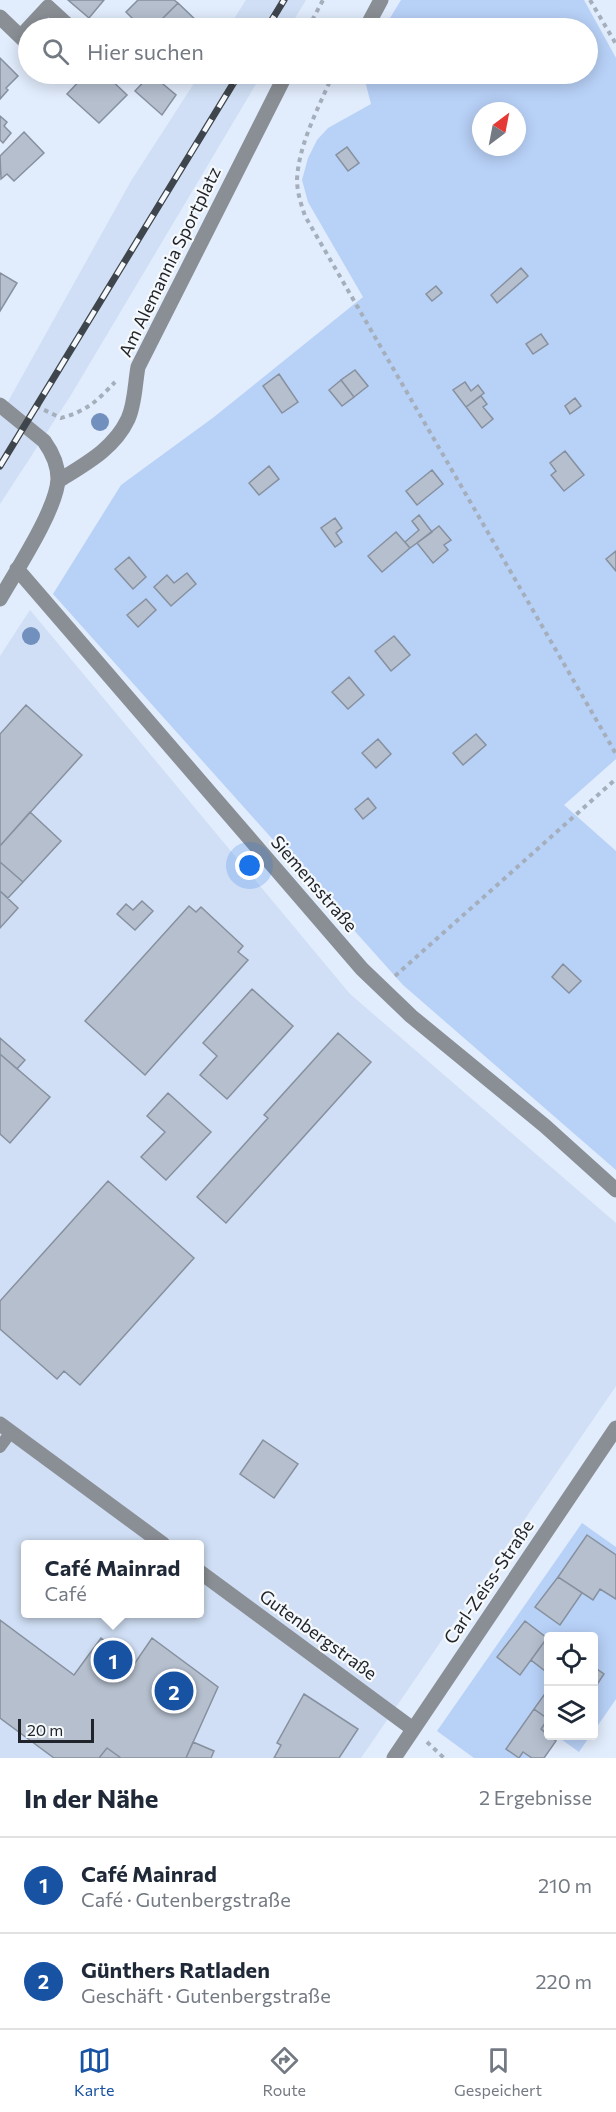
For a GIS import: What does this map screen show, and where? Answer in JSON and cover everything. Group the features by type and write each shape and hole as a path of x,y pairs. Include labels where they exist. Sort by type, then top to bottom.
{"street":[{"path":"371,18 381,0"},
{"path":"40,18 48,7 60,18"},
{"path":"0,17 18,34"},
{"name":"Am Alemannia Sportplatz","path":"58,481 97,456 115,441 129,417 138,368 281,84"},
{"path":"0,405 25,423 49,448 57,469 58,481 52,505 0,599"},
{"name":"Siemensstraße","path":"17,569 354,960 381,988 411,1016 545,1126 616,1190"},
{"path":"5,1428 156,1540"},
{"name":"Carl-Zeiss-Straße","path":"394,1758 616,1428"},
{"name":"Gutenbergstraße","path":"204,1575 413,1729"}],"lane":[{"path":"0,1447 5,1428"}],"path":[{"path":"313,18 322,0"},
{"path":"590,0 616,44"},
{"path":"329,84 299,162 297,181 304,216 616,754"},
{"path":"27,400 53,415 61,418 68,416 92,406 118,378 138,368"},
{"path":"381,988 616,779"}],"shaded area":[{"path":"246,0 306,0 295,18 234,18"},
{"path":"401,0 584,0 594,18 390,18"},
{"path":"598,25 616,58 616,759 564,805 616,851 616,1170 403,985 53,594 121,485 214,417 363,297 308,202 302,180 308,158 317,140 328,128 371,104 366,84 598,84"},
{"path":"194,84 256,84 71,395 0,504 0,416 131,181"},
{"path":"30,610 350,994 616,1223 616,1386 361,1758 0,1758 0,656"},
{"path":"582,1523 616,1547 616,1699 598,1725 598,1632 544,1632 544,1740 556,1740 544,1758 474,1758 437,1731"},
{"path":"562,1740 587,1740 579,1752"}],"building":[{"path":"68,0 104,0 89,18"},
{"path":"138,0 174,0 178,3 163,18 132,18 126,12"},
{"path":"178,3 194,18 163,18"},
{"path":"0,58 18,76 6,88 8,90 0,99"},
{"path":"76,84 115,84 127,95 99,123 67,94"},
{"path":"142,84 163,84 176,95 162,115 135,91"},
{"path":"0,116 7,122 4,126 11,133 3,143 0,140"},
{"path":"24,132 44,153 14,181 7,174 1,179 0,156"},
{"path":"347,147 359,163 348,171 336,155"},
{"path":"521,268 528,276 497,303 491,295"},
{"path":"0,273 17,283 0,311"},
{"path":"436,286 442,293 432,301 426,294"},
{"path":"541,334 548,344 533,354 526,344"},
{"path":"355,370 368,386 354,397 341,380"},
{"path":"279,374 298,402 282,413 263,386"},
{"path":"341,380 354,397 342,406 329,390"},
{"path":"465,382 471,391 478,385 484,393 466,407 453,390"},
{"path":"481,396 487,404 483,407 493,419 482,428 466,407"},
{"path":"575,398 581,406 570,414 565,406"},
{"path":"565,451 584,475 564,491 551,475 556,471 550,463"},
{"path":"269,466 279,479 259,495 249,483"},
{"path":"432,470 443,484 417,505 406,491"},
{"path":"419,515 432,532 410,548 405,542 419,530 412,521"},
{"path":"335,518 342,528 336,533 342,542 335,547 321,528"},
{"path":"439,526 451,540 444,545 448,550 433,563 417,543"},
{"path":"396,532 410,548 382,572 368,556"},
{"path":"616,551 616,571 606,559"},
{"path":"129,557 146,577 133,589 115,569"},
{"path":"187,573 196,584 171,606 154,587 167,575 174,583"},
{"path":"146,599 156,610 138,627 127,615"},
{"path":"394,636 410,655 391,671 375,651"},
{"path":"349,677 364,695 348,709 332,692"},
{"path":"26,705 82,755 0,846 0,734"},
{"path":"476,734 486,745 463,765 453,753"},
{"path":"378,739 391,754 376,768 362,753"},
{"path":"368,798 376,808 363,819 355,809"},
{"path":"30,812 61,841 23,882 0,862 0,846"},
{"path":"0,862 23,882 8,898 0,891"},
{"path":"0,891 18,908 0,928"},
{"path":"142,901 153,911 135,930 117,914 126,904 133,910"},
{"path":"189,906 196,912 201,907 243,946 238,952 248,960 145,1075 85,1021"},
{"path":"563,964 581,981 569,993 552,977"},
{"path":"252,989 293,1026 227,1099 200,1075 217,1056 203,1043"},
{"path":"338,1033 371,1062 226,1223 197,1197 268,1118 264,1115"},
{"path":"0,1038 25,1060 17,1069 0,1054"},
{"path":"0,1054 50,1097 10,1143 0,1134"},
{"path":"168,1093 211,1132 166,1180 141,1157 165,1132 147,1116"},
{"path":"108,1181 194,1258 80,1385 64,1371 57,1379 0,1329 0,1301"},
{"path":"263,1440 298,1464 274,1498 240,1474"},
{"path":"587,1535 616,1555 616,1599 600,1589 593,1600 558,1577"},
{"path":"558,1577 582,1593 560,1625 535,1607"},
{"path":"0,1620 74,1675 101,1638 135,1663 152,1638 218,1687 186,1758 121,1758 107,1748 99,1758 54,1758 0,1718"},
{"path":"525,1621 544,1636 544,1642 520,1675 497,1657"},
{"path":"544,1642 544,1670 531,1660"},
{"path":"598,1670 604,1674 598,1683"},
{"path":"304,1694 358,1729 339,1758 274,1758 281,1745 277,1743"},
{"path":"544,1695 544,1716 534,1709"},
{"path":"534,1709 544,1716 544,1725 541,1729 544,1731 544,1740 556,1741 544,1758 532,1758 523,1752 519,1758 506,1749"},
{"path":"193,1742 214,1751 211,1758 186,1758"},
{"path":"107,1748 121,1758 99,1758"}],"railway":[{"path":"273,18 284,0"},
{"path":"0,466 233,84"}],"place":[{"name":"Café Mainrad","path":"113,1660"},
{"name":"Günthers Ratladen","path":"174,1691"}]}
